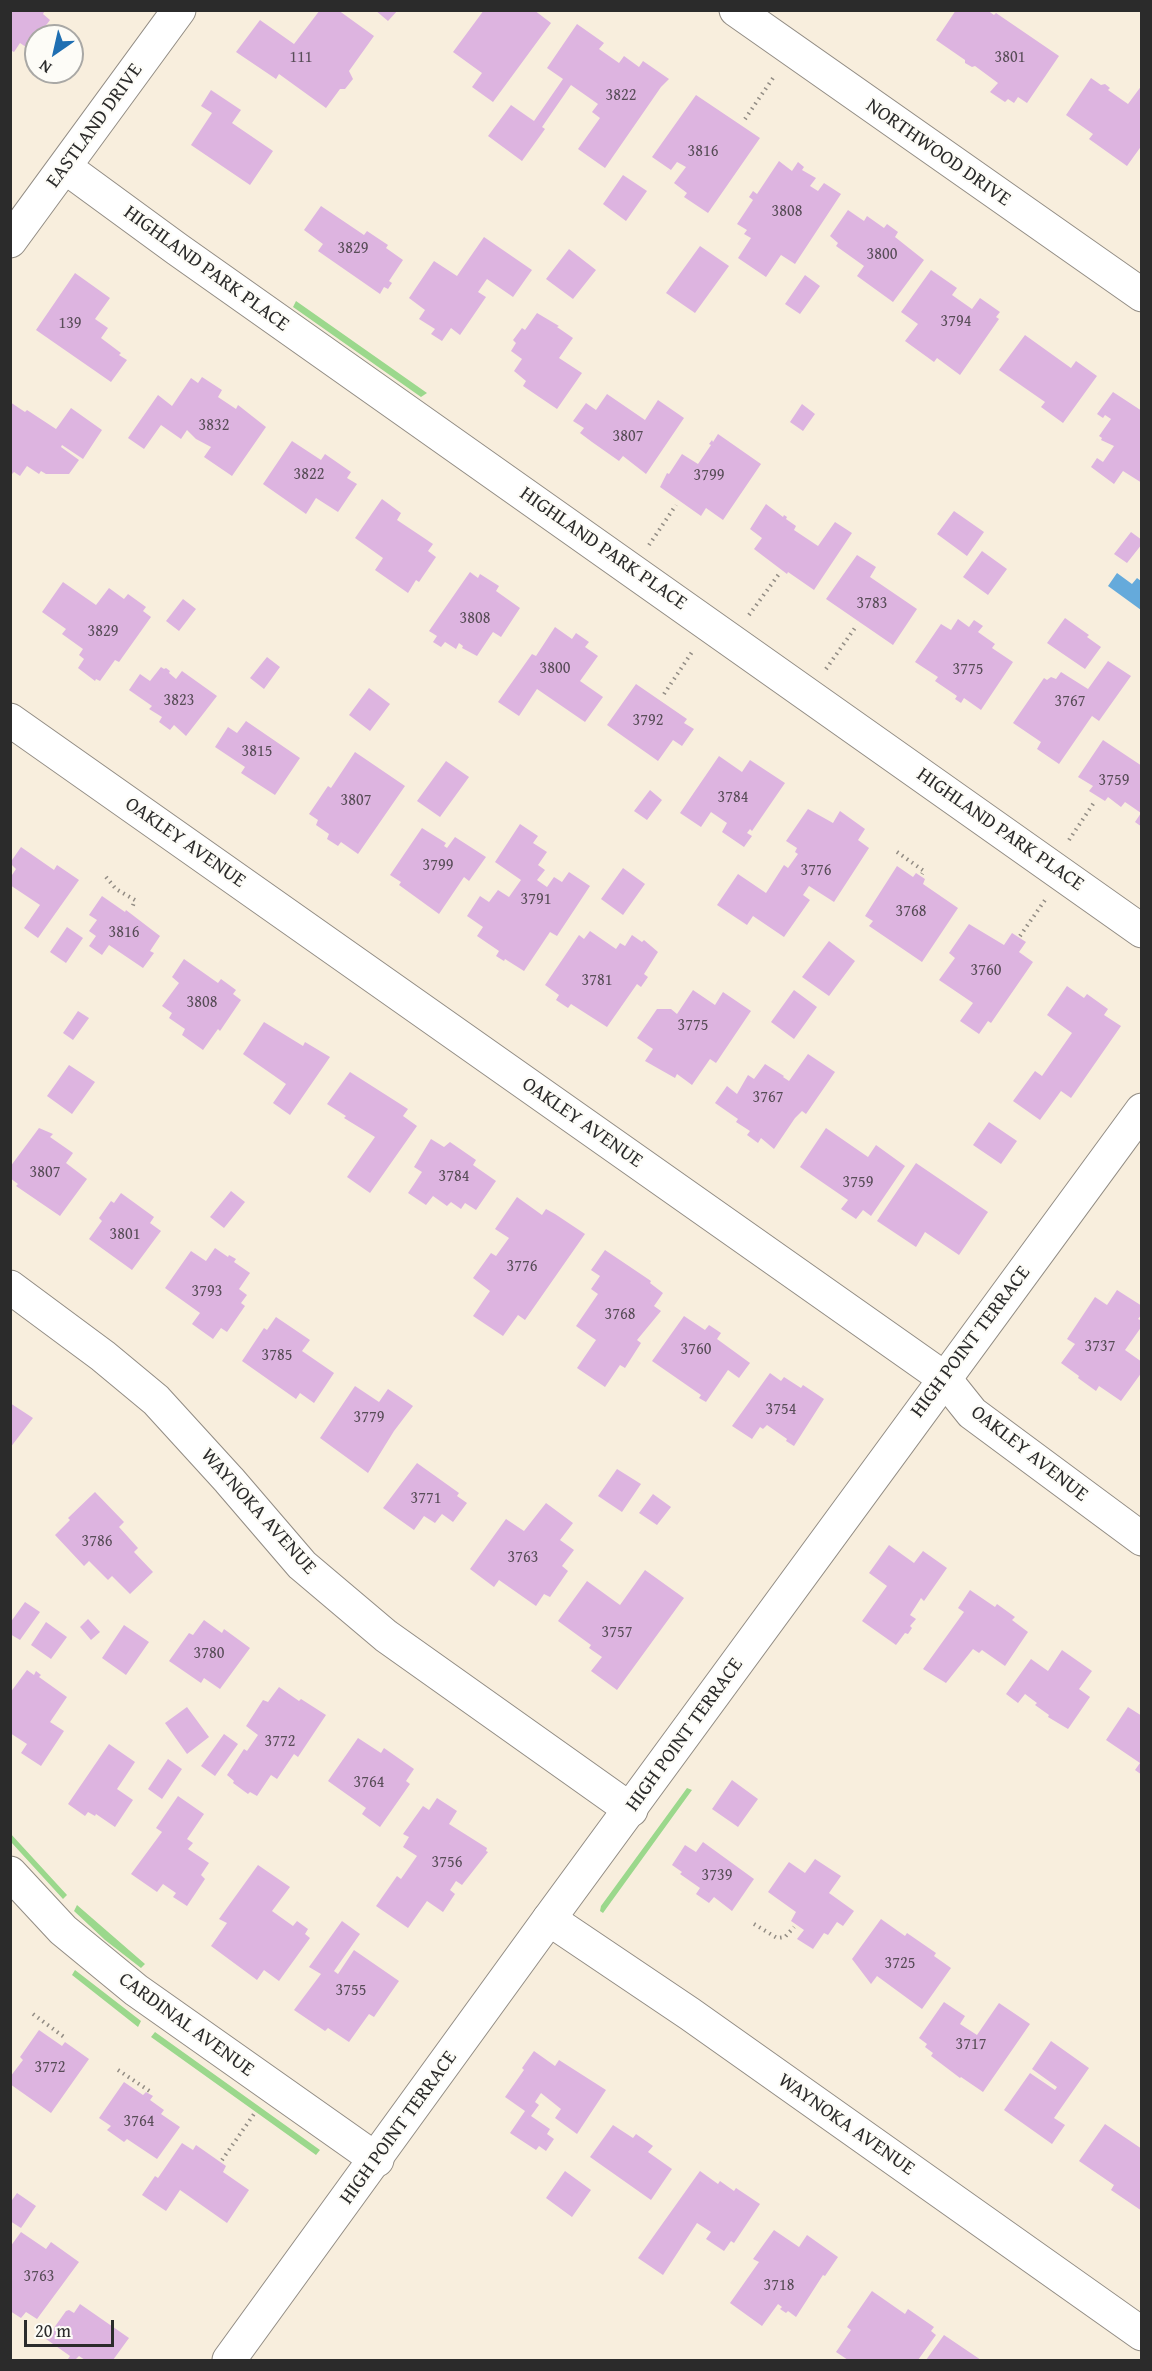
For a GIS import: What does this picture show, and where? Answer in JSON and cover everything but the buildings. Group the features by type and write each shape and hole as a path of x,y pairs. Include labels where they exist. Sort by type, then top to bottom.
{"street":[{"name":"EASTLAND DRIVE","path":"10,242 179,10"},
{"name":"NORTHWOOD DRIVE","path":"735,10 1142,295"},
{"name":"HIGHLAND PARK PLACE","path":"65,167 177,249 1142,931"},
{"name":"OAKLEY AVENUE","path":"10,720 944,1378 972,1413 1142,1539"},
{"name":"HIGH POINT TERRACE","path":"229,2361 549,1919 1142,1110"},
{"name":"WAYNOKA AVENUE","path":"10,1287 103,1356 156,1400 302,1565 369,1622 478,1703 631,1810"},
{"name":"CARDINAL AVENUE","path":"10,1873 63,1930 136,1990 376,2160"},
{"name":"WAYNOKA AVENUE","path":"549,1919 690,2014 1142,2334"}],"path":[{"path":"745,119 773,78"},
{"path":"648,546 676,505"},
{"path":"749,616 778,574"},
{"path":"826,670 857,625"},
{"path":"664,694 692,652"},
{"path":"1068,840 1095,801"},
{"path":"897,852 924,871 922,874"},
{"path":"106,878 116,889 135,900 132,908"},
{"path":"1020,936 1045,900"},
{"path":"754,1924 777,1938 785,1937 794,1926"},
{"path":"33,2014 64,2037"},
{"path":"118,2070 151,2092"},
{"path":"222,2160 254,2114"}],"green space":[{"path":"296,301 427,393 421,397 293,307"},
{"path":"687,1788 692,1790 603,1913 600,1911 601,1906"},
{"path":"10,1833 67,1895 63,1899 11,1842"},
{"path":"77,1905 145,1964 141,1968 105,1940 74,1911"},
{"path":"75,1970 141,2021 138,2027 72,1975"},
{"path":"155,2032 320,2150 316,2155 151,2037"}],"water":[{"path":"1117,573 1132,584 1137,578 1141,581 1141,610 1108,586"}]}
